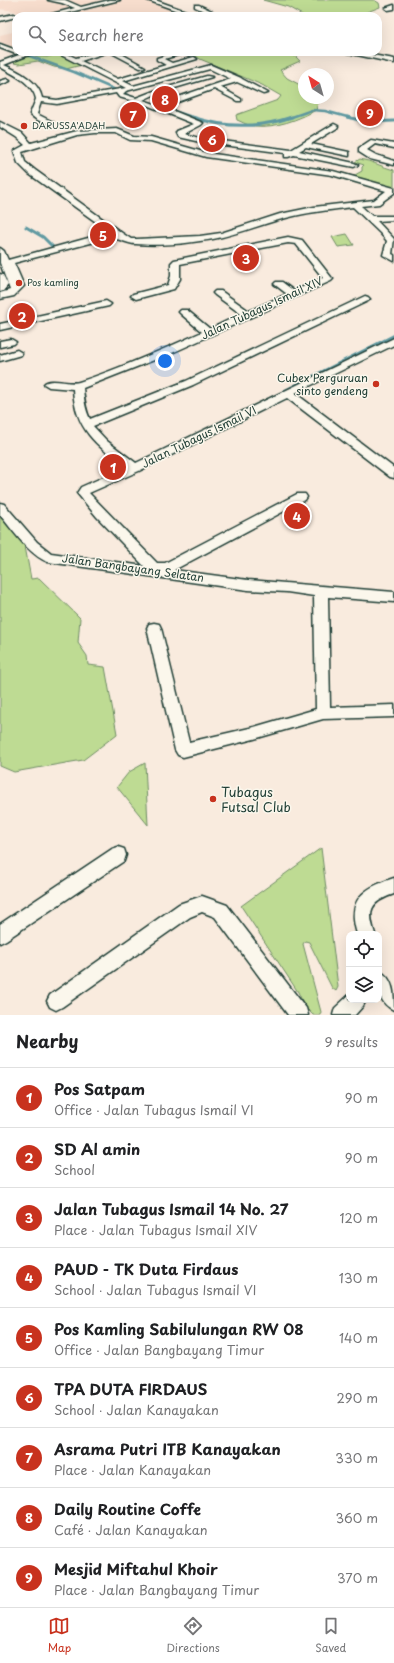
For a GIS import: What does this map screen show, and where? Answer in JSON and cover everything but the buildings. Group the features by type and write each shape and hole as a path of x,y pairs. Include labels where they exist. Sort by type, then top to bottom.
{"street":[{"path":"51,0 63,1 80,8"},
{"path":"64,12 117,0"},
{"path":"150,0 185,12"},
{"path":"197,6 209,11 206,12"},
{"path":"0,18 12,16"},
{"path":"2,49 12,51"},
{"path":"0,65 22,56"},
{"path":"67,56 132,88"},
{"path":"76,60 90,56"},
{"path":"120,56 142,67"},
{"path":"168,56 158,59 170,66"},
{"path":"189,56 239,79 265,93"},
{"path":"367,56 394,61"},
{"path":"117,81 194,59"},
{"path":"0,65 26,80 38,92 39,100 33,114 49,122"},
{"path":"39,100 57,102 124,90 211,67"},
{"path":"137,100 156,92 209,77"},
{"path":"158,107 239,79"},
{"path":"215,87 238,100"},
{"path":"124,90 119,95 158,107 199,123 180,133 181,135 207,141 291,152 354,165"},
{"path":"0,124 19,135 30,146"},
{"path":"280,163 291,152 334,126"},
{"path":"117,131 133,138 151,139 206,155 333,173 393,191 376,202 314,209 283,216 228,234 200,239 137,242 129,241 119,235 46,183 22,164 18,151 30,146 77,133 117,131"},
{"path":"394,146 374,142 362,151 373,157 394,163"},
{"path":"304,144 346,154"},
{"path":"355,205 391,241 387,255 394,258"},
{"path":"369,219 394,218"},
{"path":"0,296 11,294 18,286 9,263 10,261 110,235 119,235"},
{"name":"Jalan Tubagus Ismail XIV","path":"78,386 154,357 328,279 298,242 288,240 177,262 174,285 172,287 136,296"},
{"path":"0,251 15,291"},
{"path":"0,277 3,285 0,289"},
{"path":"279,284 294,295"},
{"path":"218,293 247,314"},
{"path":"87,424 171,391 313,322 365,299"},
{"path":"0,327 106,304"},
{"path":"184,312 209,333"},
{"name":"Jalan Tubagus Ismail VI","path":"153,570 83,493 85,490 135,468 394,341"},
{"path":"0,344 11,342"},
{"path":"0,358 17,353"},
{"path":"48,384 78,386 80,411 96,438 100,443 135,468"},
{"path":"288,393 394,474"},
{"path":"153,570 168,568 301,496"},
{"name":"Jalan Bangbayang Selatan","path":"0,507 33,545 48,557 248,584 287,587 321,592 394,597"},
{"path":"321,592 323,713"},
{"path":"154,628 183,750 254,733 323,713 394,711"},
{"path":"0,934 118,856"},
{"path":"365,931 361,913 371,894 394,886"},
{"path":"56,1001 185,910 202,904 221,910 299,1015"},
{"path":"382,986 394,1001"},
{"path":"342,1015 354,1003"}],"shaded area":[{"path":"148,0 178,12 16,12 0,9 0,1"},
{"path":"12,32 12,48 0,42 0,35"}],"green space":[{"path":"263,0 374,0 379,3 380,7 367,12 297,12 288,7"},
{"path":"31,56 62,56 82,65 66,69 54,67 38,61 19,64 14,63 15,61"},
{"path":"196,56 295,56 300,61 280,70 287,78 298,84 298,104 318,104 316,110 294,120 271,126 253,126 237,120 236,115 278,100 281,96 262,85"},
{"path":"360,159 394,170 394,191 353,176 362,171 362,167 364,165 355,162"},
{"path":"347,234 354,245 338,247 332,237"},
{"path":"0,510 24,541 31,579 39,578 80,618 78,643 87,656 88,665 105,667 117,734 83,760 14,772 0,766"},
{"path":"145,763 148,825 117,787 129,772"},
{"path":"321,848 338,987 336,991 332,988 309,942 305,941 303,944 321,1012 320,1015 313,1015 305,1007 298,992 241,906"}],"waterway":[{"path":"29,56 74,72 132,97"},
{"path":"165,108 204,121 229,125 255,125 289,118"},
{"path":"289,118 312,110 325,111 351,118"},
{"path":"347,117 351,118"},
{"path":"351,118 367,122 394,121"},
{"path":"26,227 43,237 55,249"},
{"path":"285,391 394,336"}],"place":[{"name":"Daily Routine Coffe","path":"165,99"},
{"name":"Mesjid Miftahul Khoir","path":"370,113"},
{"name":"Asrama Putri ITB Kanayakan","path":"133,115"},
{"name":"DARUSSA'ADAH","path":"24,126"},
{"name":"TPA DUTA FIRDAUS","path":"212,139"},
{"name":"Pos Kamling Sabilulungan RW 08","path":"103,235"},
{"name":"Jalan Tubagus Ismail 14 No. 27","path":"246,258"},
{"name":"Pos kamling","path":"19,283"},
{"name":"SD Al amin","path":"22,316"},
{"name":"Cubex Perguruan sinto gendeng","path":"376,384"},
{"name":"Pos Satpam","path":"113,467"},
{"name":"PAUD - TK Duta Firdaus","path":"297,516"},
{"name":"Tubagus Futsal Club","path":"213,799"}]}
